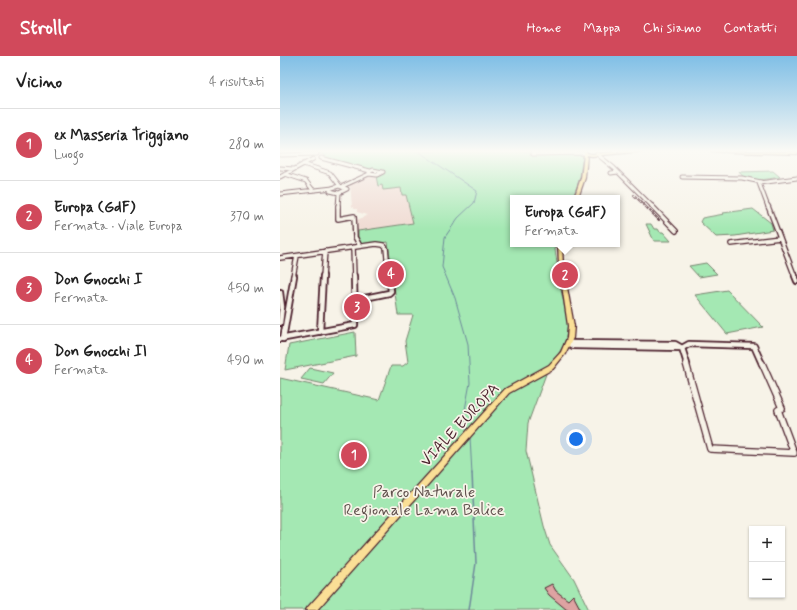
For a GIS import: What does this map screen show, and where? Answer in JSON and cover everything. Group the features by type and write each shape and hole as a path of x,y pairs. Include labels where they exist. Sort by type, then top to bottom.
{"main road":[{"path":"577,195 583,177"},
{"name":"VIALE EUROPA","path":"311,610 479,420 507,391 551,367 560,357 568,343 571,326 561,264 560,247"}],"street":[{"path":"295,177 303,179 312,186 313,190"},
{"path":"280,196 330,191 338,193 347,189 341,186 334,177"},
{"path":"280,196 334,188 361,177"},
{"path":"623,177 676,231"},
{"path":"682,177 742,178 761,182 797,178"},
{"path":"761,182 759,185 797,281"},
{"path":"330,191 334,188"},
{"path":"338,193 338,219 354,216 355,238 360,246"},
{"path":"732,244 780,238"},
{"path":"280,258 376,244 385,247 391,291 389,293 355,300"},
{"path":"297,256 281,339 355,325 354,247"},
{"path":"320,332 325,252"},
{"path":"280,292 282,307 280,323"},
{"path":"568,343 573,346 682,348 689,344 754,346 782,408 778,410 794,453 710,449 682,348"}],"shaded area":[{"path":"364,177 377,177 382,185 401,188 406,195 413,223 358,231 357,220 368,215 357,212 357,209 352,207 350,183"}],"green space":[{"name":"Parco Naturale Regionale Lama Balice","path":"376,177 580,177 574,195 510,195 510,247 556,247 560,285 568,323 565,343 546,374 528,423 526,451 550,545 574,579 589,610 280,610 280,378 379,400 391,366 403,366 408,362 405,341 413,315 398,315 388,242 362,245 358,237 358,231 413,223 406,195 402,195 401,188 383,190 382,185 378,186"},
{"path":"745,177 780,177 758,180"},
{"path":"753,209 771,223 773,230 735,236 716,237 700,222 702,218 724,214 723,213"},
{"path":"646,224 651,224 654,229 658,229 660,232 663,232 671,241 654,241"},
{"path":"706,263 717,274 699,277 689,266"},
{"path":"727,290 763,327 727,334 695,295"},
{"path":"355,332 356,356 285,370 289,345"},
{"path":"310,368 333,373 324,384 301,379"}],"building":[{"path":"354,449 358,451 357,453 362,457 359,461 348,456"},
{"path":"552,584 556,591 568,600 573,595 581,610 567,610 549,595 544,588"}],"waterway":[{"path":"456,177 477,191 474,203 458,218 445,237 442,267 455,298 468,344 470,383 464,415 468,430"},
{"path":"470,437 472,474"},
{"path":"469,610 476,563 472,473"}],"railway":[{"path":"634,195 659,220"}],"place":[{"name":"Don Gnocchi II","path":"391,274"},
{"name":"Europa (GdF)","path":"565,275"},
{"name":"Don Gnocchi I","path":"357,307"},
{"name":"ex Masseria Triggiano","path":"354,455"}]}
